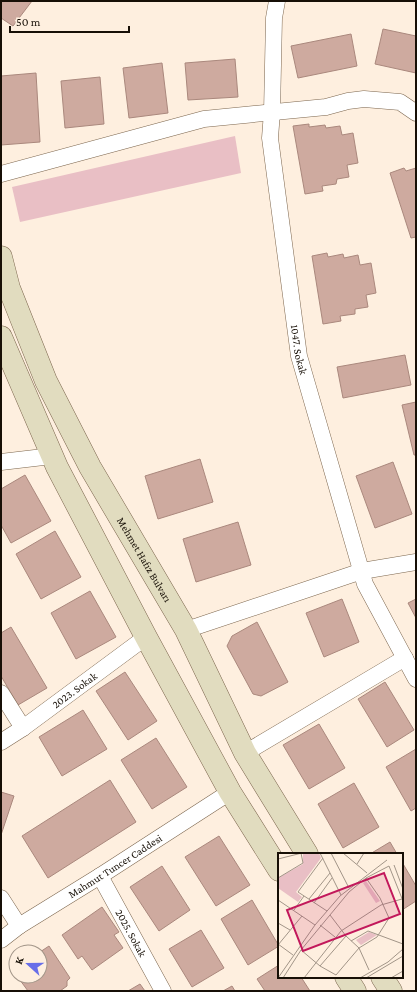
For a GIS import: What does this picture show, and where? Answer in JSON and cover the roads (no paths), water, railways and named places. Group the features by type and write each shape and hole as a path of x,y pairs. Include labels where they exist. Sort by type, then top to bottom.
{"main road":[{"name":"Mehmet Hafız Bulvarı","path":"1,257 9,288 46,381 90,467 186,630 245,753 306,853"},
{"path":"1,337 7,364 57,468 230,792 278,868"},
{"path":"347,978 355,991"},
{"path":"383,978 391,991"}],"street":[{"name":"1047. Sokak","path":"277,1 274,18 270,138 299,356 365,584 416,679"},
{"path":"1,174 204,119 326,107 348,101 364,99 400,102 416,113"},
{"path":"1,462 52,456"},
{"path":"186,630 362,571 416,562"},
{"name":"2023. Sokak","path":"1,742 23,728 146,637"},
{"path":"245,753 405,658"},
{"path":"1,693 23,728"},
{"name":"Mahmut Tuncer Caddesi","path":"1,940 19,926 100,876 230,792"},
{"name":"2025. Sokak","path":"100,876 164,991"},
{"path":"1,898 19,926"}]}
